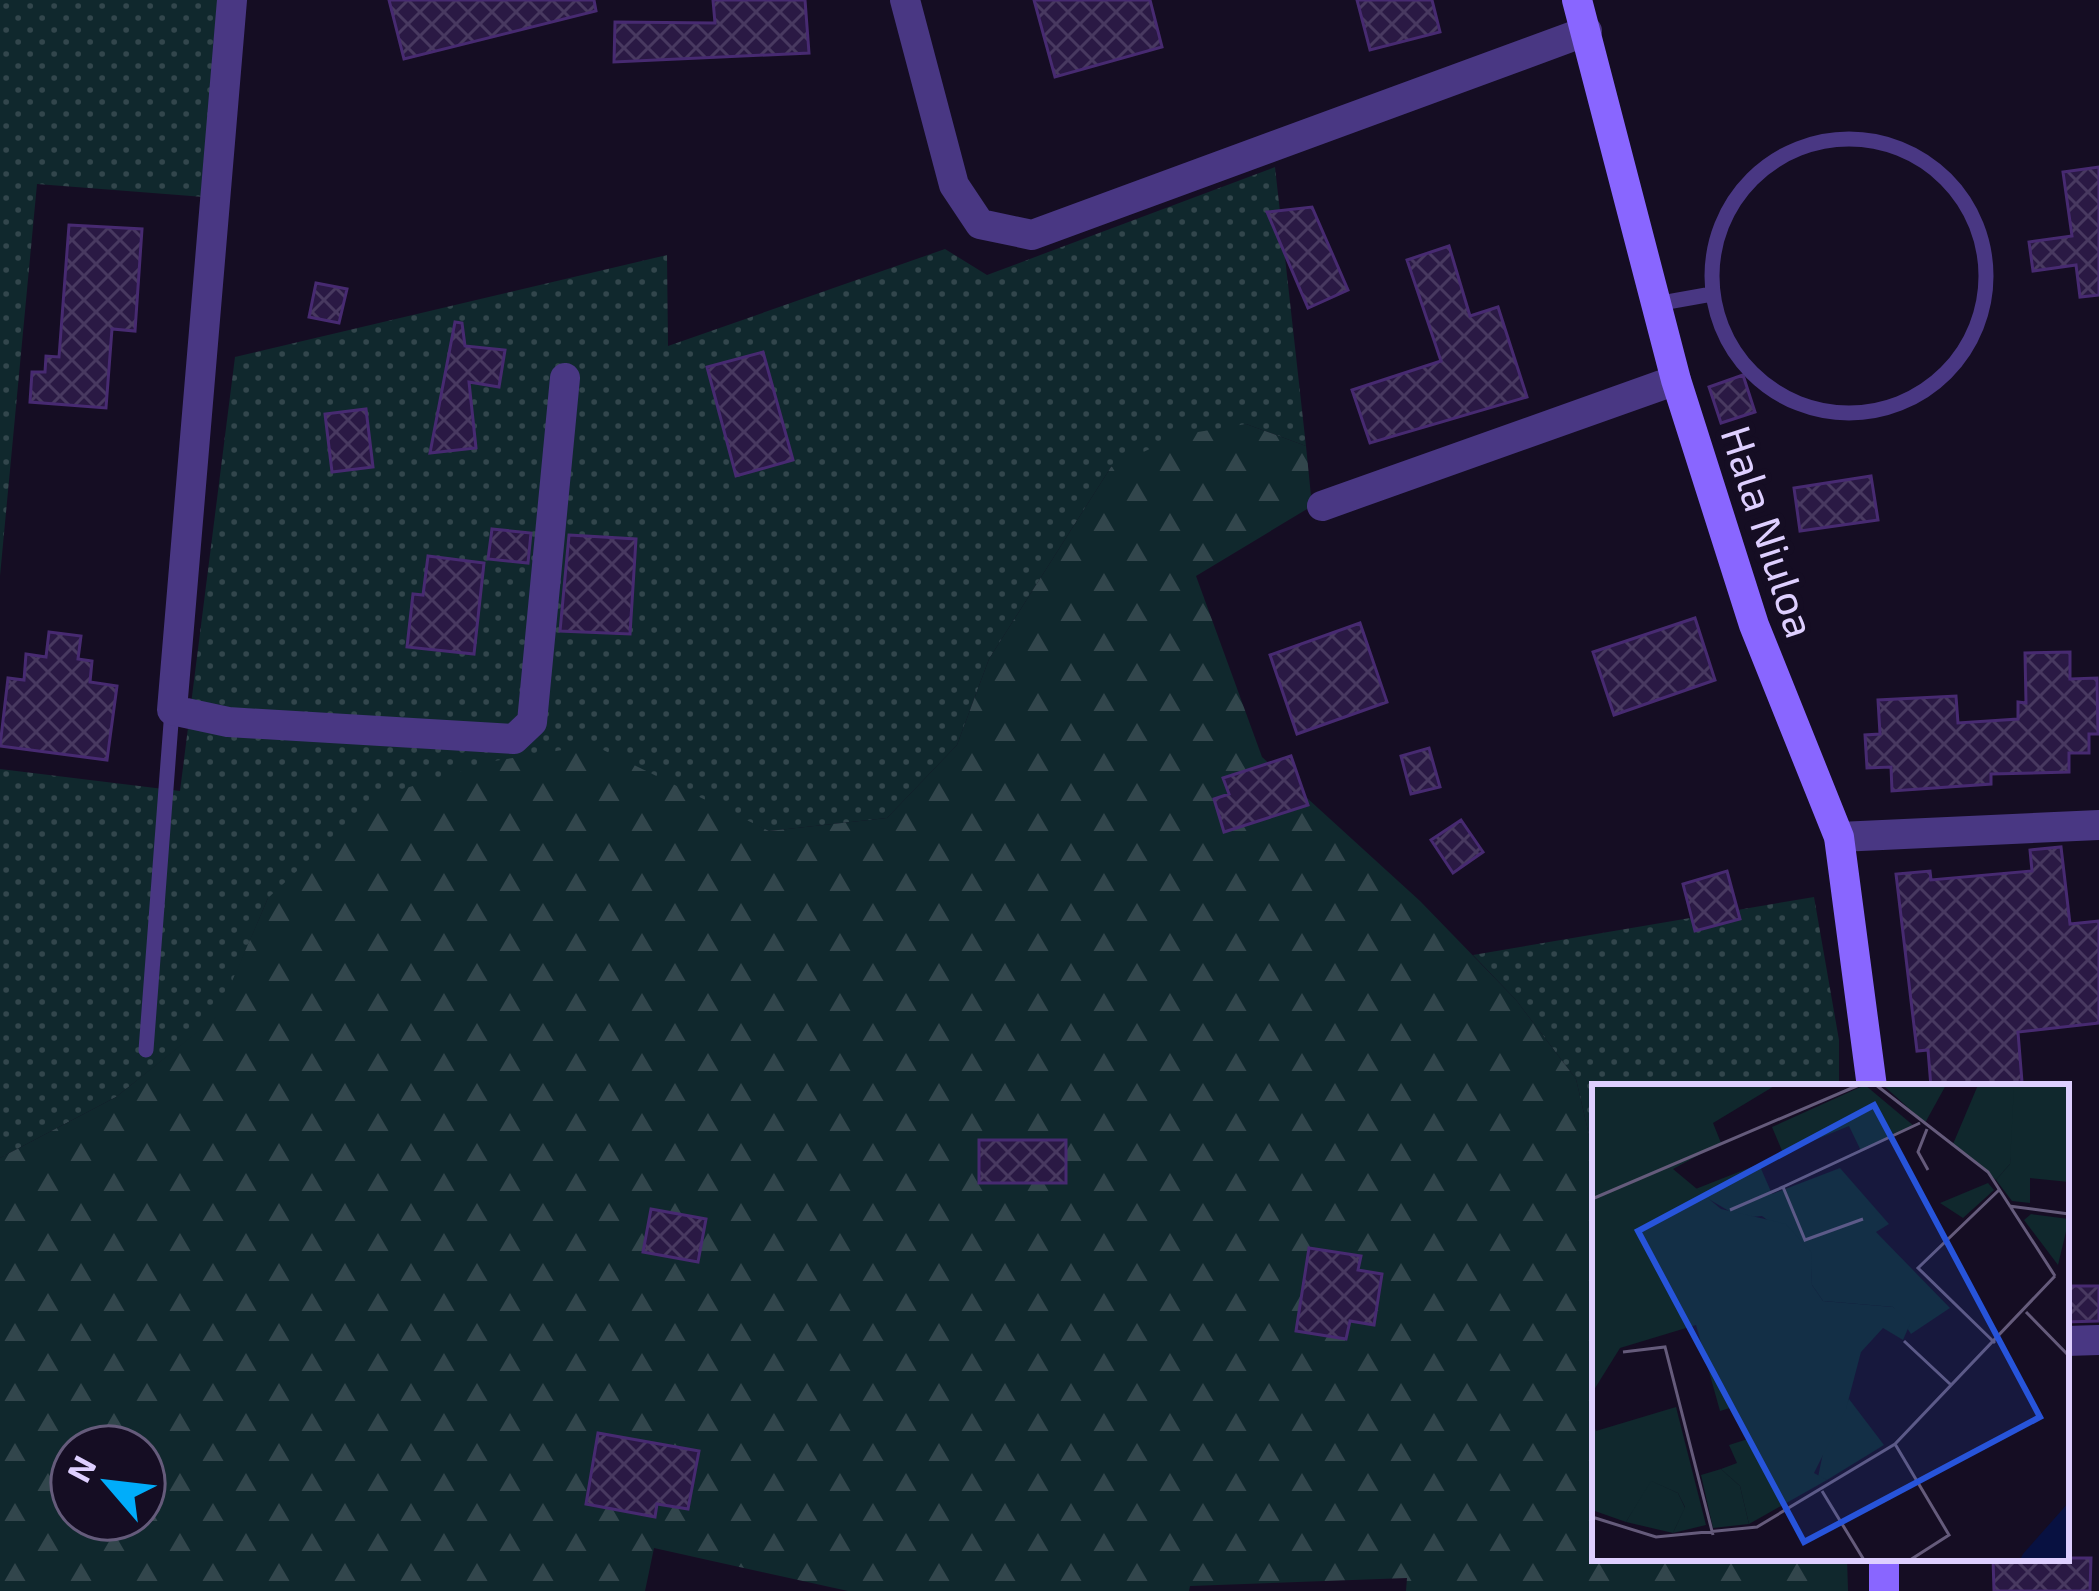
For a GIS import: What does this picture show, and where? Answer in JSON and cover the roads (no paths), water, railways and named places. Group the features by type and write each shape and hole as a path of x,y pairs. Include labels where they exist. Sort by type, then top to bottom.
{"street":[{"path":"232,0 172,710 228,722 514,739 532,722 566,378"},
{"path":"905,0 954,185 980,224 1032,235 1587,31"},
{"name":"Hala Niuloa","path":"1577,0 1676,380 1754,625 1839,837 1872,1084"},
{"path":"1322,506 1676,380"},
{"path":"1839,837 2099,825"},
{"path":"2069,1341 2099,1340"}],"lane":[{"path":"1846,137 1904,148 1951,181 1980,230 1987,288 1971,343 1933,387 1881,412 1823,413 1770,391 1730,349 1712,294 1717,237 1744,186 1790,151 1846,137"},
{"path":"1653,305 1712,294"},
{"path":"146,1050 172,710"}]}
